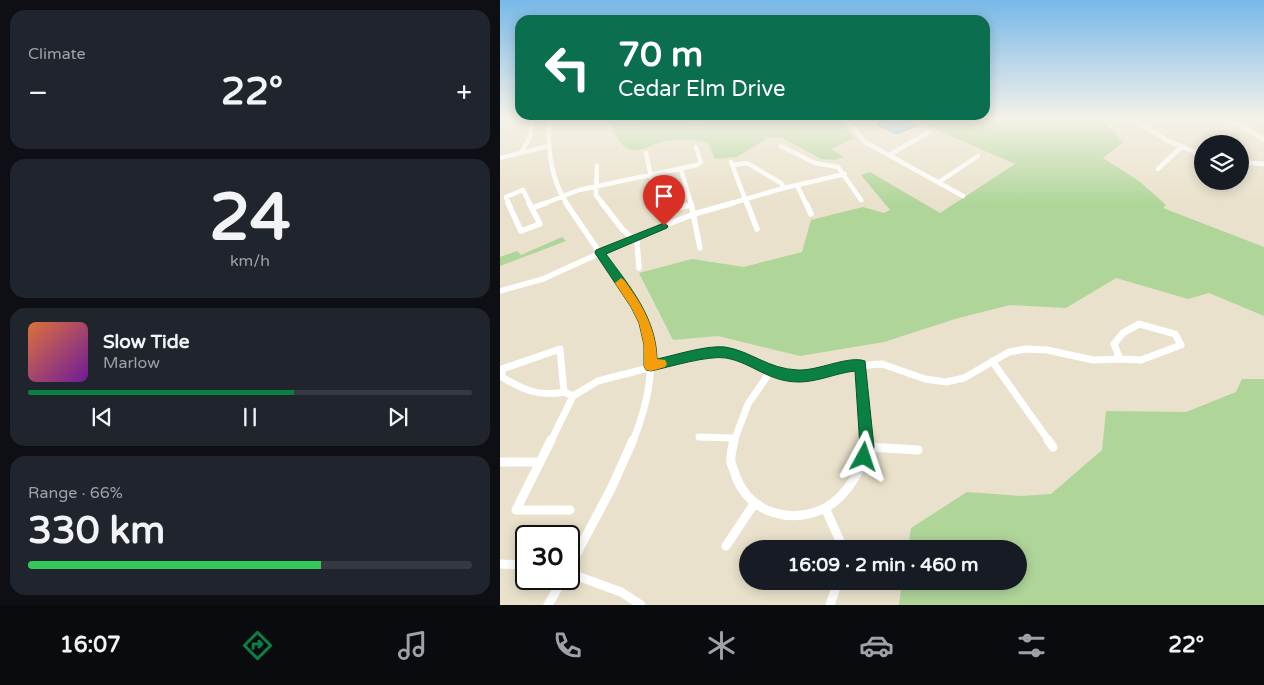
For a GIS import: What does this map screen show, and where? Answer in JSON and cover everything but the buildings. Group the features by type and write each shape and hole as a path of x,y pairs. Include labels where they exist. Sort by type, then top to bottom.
{"street":[{"path":"522,151 524,147"},
{"path":"500,158 542,147"},
{"path":"548,147 552,171 562,196 636,305 645,323 650,345 651,366 646,399 635,436 614,483 580,547"},
{"path":"532,208 562,196 680,169 701,162 696,147"},
{"path":"784,147 815,163 834,164 841,169 861,200"},
{"path":"875,147 964,196"},
{"path":"889,155 902,147"},
{"path":"1158,169 1181,147"},
{"path":"1182,147 1194,152"},
{"path":"646,154 652,181 677,208 691,205"},
{"path":"939,182 978,156"},
{"path":"757,230 747,198 732,163 747,163 781,183 784,188"},
{"path":"1249,163 1264,164"},
{"path":"597,166 596,195 623,230 637,242 639,268"},
{"path":"680,169 694,214 700,248"},
{"path":"500,291 543,279 633,238 694,214 784,188 844,174"},
{"path":"797,185 811,214"},
{"path":"523,190 532,208 540,224 521,231 506,197 523,190"},
{"path":"570,510 516,510 574,396 598,381 651,366 699,355 724,352 742,357 770,372 797,376 818,375 843,367 882,364 925,379 946,382 964,378 1009,352 1026,349 1046,350 1093,360 1141,360 1181,345 1175,334 1139,324 1123,333 1114,344 1120,359"},
{"path":"564,392 560,349 502,369 502,377 535,394 550,396 564,392 574,396"},
{"path":"992,362 1053,446"},
{"path":"770,372 748,404 734,438 731,462 739,484 754,504 773,514 800,515 825,508 845,492 861,468 867,447 861,365"},
{"path":"699,438 734,438"},
{"path":"867,447 918,450"},
{"path":"500,462 540,462"},
{"path":"726,546 754,504"},
{"path":"825,508 840,540"},
{"path":"500,564 515,565"},
{"path":"580,577 620,592 642,605"},
{"path":"548,605 557,590"},
{"path":"830,605 835,590"}],"green space":[{"path":"626,147 648,147 639,150"},
{"path":"710,147 753,147 737,157 715,159"},
{"path":"800,147 835,147 831,149 844,157 834,160 821,159"},
{"path":"977,147 1116,147 1103,158 1139,181 1166,205 1163,208 1264,247 1264,316 1209,293 1188,299 1116,278 1066,308 1010,305 955,319 884,342 800,356 718,336 673,340 639,273 692,259 744,267 802,252 811,220 863,207 884,213 890,210 861,175 870,172 940,213 1015,164"},
{"path":"562,237 566,241 500,266 500,257 517,251 521,255"},
{"path":"1242,379 1264,379 1264,605 899,605 901,590 1027,590 1027,540 909,540 911,528 967,492 1021,496 1051,494 1102,450 1106,411 1186,412 1236,392"}],"slow traffic":[{"path":"621,283 636,305 645,323 650,345 651,366 661,364"}],"route":[{"path":"664,226 600,253 636,305 645,323 650,345 651,366 699,355 724,352 742,357 770,372 797,376 818,375 843,367 861,365 867,447 864,457"}]}
